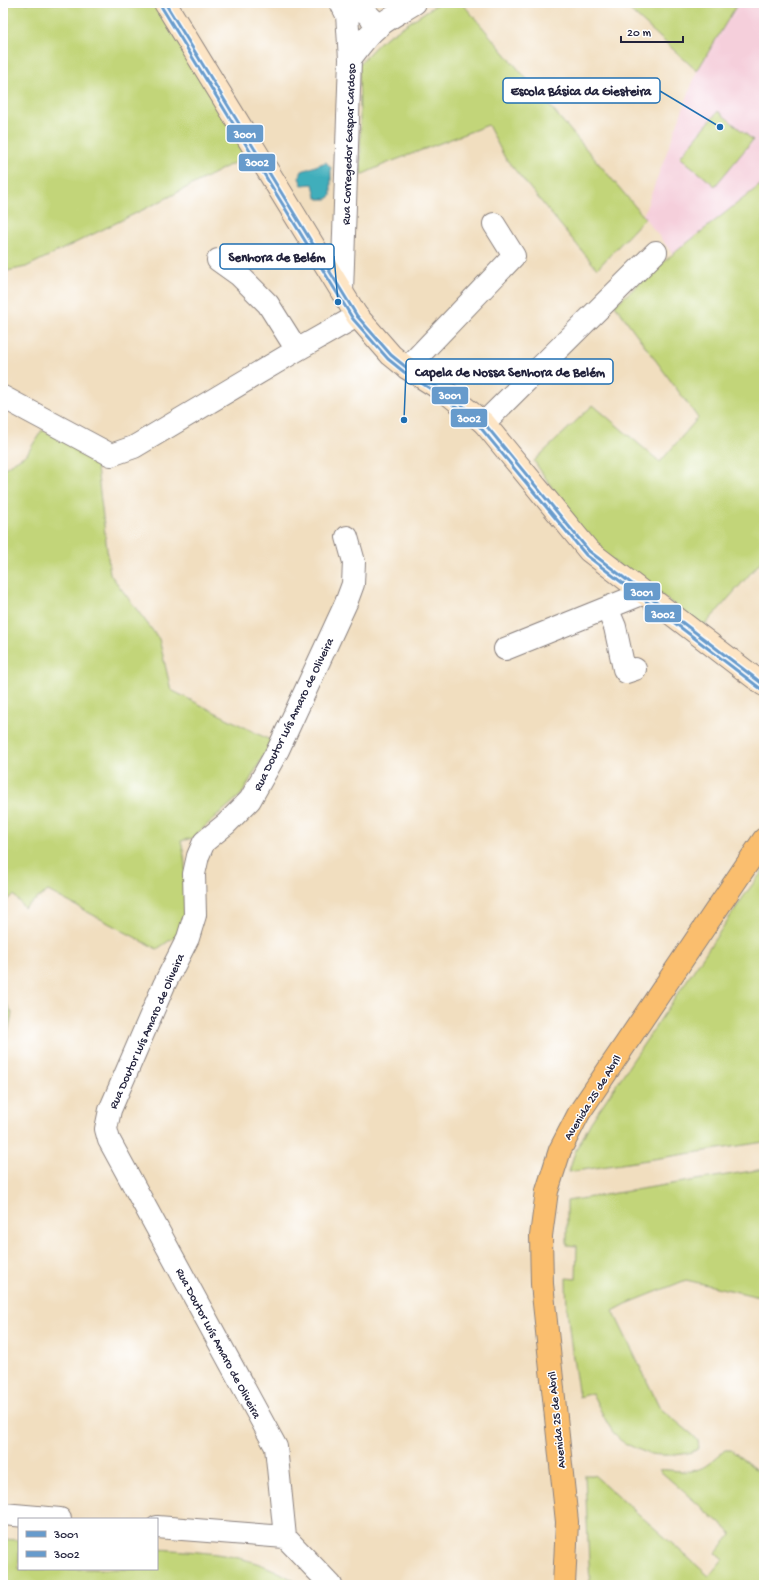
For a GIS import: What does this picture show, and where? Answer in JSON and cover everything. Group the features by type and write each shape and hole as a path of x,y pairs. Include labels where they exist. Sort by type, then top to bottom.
{"main road":[{"name":"Avenida 25 de Abril","path":"564,1585 567,1522 542,1284 541,1236 547,1191 560,1150 579,1113 764,839"}],"street":[{"path":"165,3 350,304 377,340 407,368 448,394 484,423 589,551 764,685"},
{"path":"341,3 347,15 350,59"},
{"path":"355,3 384,15"},
{"name":"Rua Corregedor Gaspar Cardoso","path":"350,304 350,59 384,15 415,3"},
{"path":"407,368 514,256 494,224"},
{"path":"484,423 656,252"},
{"path":"218,260 239,275 268,304 296,350"},
{"path":"3,397 111,455 134,447 296,350 350,304"},
{"name":"Rua Doutor Luís Amaro de Oliveira","path":"285,1537 276,1447 109,1140 106,1130 110,1110 164,985 188,938 195,915 194,874 198,856 204,842 226,824 250,800 278,750 346,603 353,584 354,562 347,537"},
{"path":"505,649 644,593"},
{"path":"607,608 615,627 624,669 626,672 635,669"},
{"path":"3,1514 49,1518"},
{"path":"158,1527 285,1537 331,1585"}],"shaded area":[{"path":"738,3 764,3 764,182 673,254 643,216 697,71"}],"green space":[{"path":"3,3 155,3 249,155 165,199 26,267 3,272"},
{"path":"439,3 462,3 645,218 597,269 505,158 488,125 385,164 361,175 359,64 381,41"},
{"path":"622,3 738,3 697,71"},
{"path":"718,111 753,140 715,186 680,157"},
{"path":"764,182 764,558 704,626 591,545 534,461 593,405 660,462 698,418 615,305 673,254"},
{"path":"42,430 59,438 96,460 110,574 159,639 171,690 272,741 242,794 192,838 181,841 186,875 182,932 157,949 48,891 24,908 14,895 3,903 3,469 27,454"},
{"path":"764,869 764,1142 569,1172 575,1152 591,1122 744,896"},
{"path":"3,998 12,1013 4,1053 3,1053"},
{"path":"764,1169 764,1298 686,1280 626,1304 613,1311 660,1408 694,1436 698,1441 699,1448 690,1453 663,1455 651,1454 630,1446 620,1440 612,1431 592,1393 579,1397 572,1353 566,1293 566,1278 576,1279 577,1246 567,1245 567,1201"},
{"path":"725,1450 731,1450 764,1476 764,1585 590,1585 585,1475 594,1475 709,1576 723,1559 716,1553 732,1534 659,1470 695,1470 706,1466"},
{"path":"3,1539 18,1540 18,1570 158,1570 158,1549 232,1556 266,1566 301,1585 3,1585"}],"water":[{"path":"326,162 331,168 331,196 327,199 319,199 316,197 313,184 302,185 299,178 302,171"}],"transit line":[{"name":"3001","path":"165,3 357,316 391,355 407,368 448,394 484,423 589,551 764,685"},
{"name":"3002","path":"161,6 353,319 388,359 404,372 445,398 480,427 586,555 761,689"}],"place":[{"name":"Escola Básica da Giesteira","path":"720,127"},
{"name":"Senhora de Belém","path":"338,302"},
{"name":"Capela de Nossa Senhora de Belém","path":"404,420"}]}
